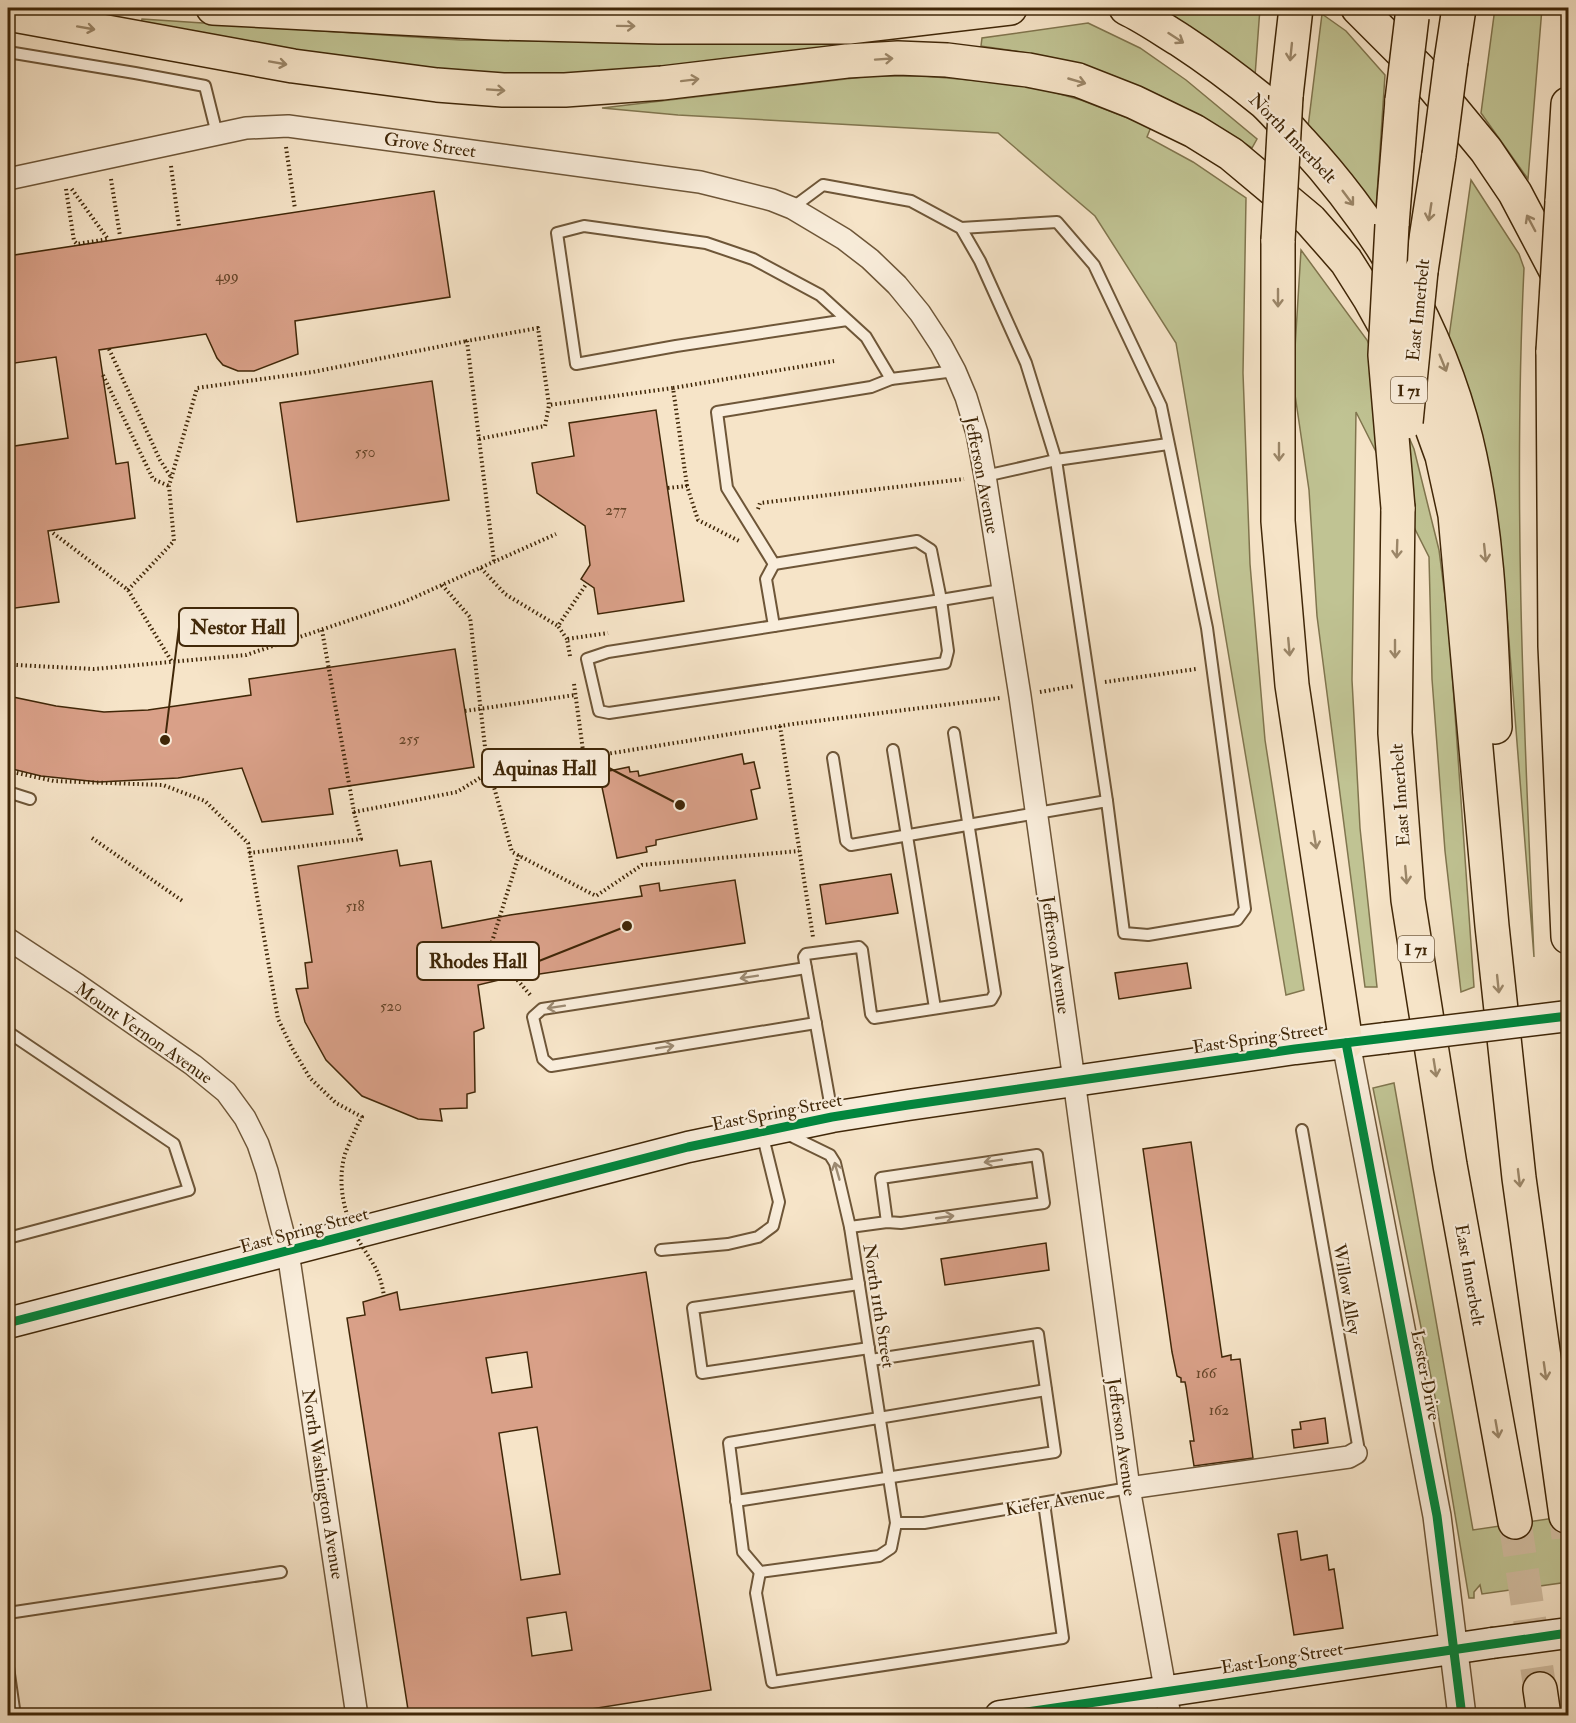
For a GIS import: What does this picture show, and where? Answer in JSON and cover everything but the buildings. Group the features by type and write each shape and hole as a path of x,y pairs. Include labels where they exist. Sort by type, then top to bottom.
{"highway":[{"path":"213,8 495,23 659,27 849,27 1010,8"},
{"path":"798,8 964,13"},
{"name":"North Innerbelt","path":"1126,8 1209,59 1265,103 1328,171 1370,226 1419,309 1446,369 1466,440 1482,523 1490,595 1496,762 1492,926"},
{"path":"1296,8 1286,96 1278,240 1278,521 1292,685 1346,1043"},
{"path":"1358,8 1419,69 1486,150 1515,193 1569,293"},
{"name":"East Innerbelt","path":"1459,8 1421,272 1398,508 1395,733 1408,900 1452,1176 1515,1522"},
{"path":"1398,508 1385,355 1392,225 1412,12"},
{"path":"8,14 293,66 437,85 503,90 565,90 651,84 898,58 947,60 1028,69 1077,80 1134,102 1194,131 1231,154 1310,220 1346,261 1413,376 1442,456 1455,515 1492,926 1518,1178 1566,1516"},
{"path":"1569,104 1553,351 1555,646 1569,937"}],"main road":[{"name":"East Spring Street","path":"8,1323 678,1150 832,1117 1074,1080 1346,1043 1569,1016"},
{"name":"East Long Street","path":"1000,1716 1168,1704 1453,1648 1569,1633"}],"street":[{"name":"Grove Street","path":"8,178 257,127 300,128 700,182 772,200 792,208 844,239"},
{"name":"Jefferson Avenue","path":"844,239 870,259 897,285 920,313 955,371 977,433 1020,696 1129,1488 1168,1704"},
{"name":"Mount Vernon Avenue","path":"8,939 193,1065 226,1092 245,1118 258,1144 288,1252"},
{"name":"Lester Drive","path":"1346,1043 1437,1516 1462,1716"},
{"name":"North Washington Avenue","path":"288,1252 357,1716"},
{"name":"Kiefer Avenue","path":"1129,1488 1349,1457 1356,1453"}],"lane":[{"path":"8,52 205,86 217,134"},
{"path":"792,208 823,185 911,201 961,228 980,261 1026,363 1056,460 1107,801 1124,933 1148,935 1237,920 1245,909 1218,702 1207,628 1161,406 1094,265 1056,222 961,228"},
{"path":"847,320 576,364 557,233 584,226 706,243 753,259 820,295 866,337 891,379"},
{"path":"774,564 727,488 717,412 871,387 891,379 955,371"},
{"path":"985,476 1056,460 1168,444"},
{"path":"774,564 917,541 931,550 941,600 948,651 945,663 609,713 599,711 587,659 620,650 941,600 1001,590"},
{"path":"774,564 766,579 774,626"},
{"path":"832,1117 804,957 806,954 859,946 862,950 871,1014 874,1018 991,1000 995,993 954,733"},
{"path":"893,750 935,1008"},
{"path":"833,758 846,842 850,845 1107,801"},
{"path":"8,792 30,799"},
{"path":"806,968 542,1009 533,1017 543,1059 551,1066 816,1023"},
{"path":"8,1032 174,1144 189,1190 8,1238"},
{"path":"660,1250 728,1244 758,1237 773,1226 779,1202 769,1130"},
{"name":"North 11th Street","path":"769,1130 830,1155 836,1163 850,1227 896,1524"},
{"name":"Willow Alley","path":"1302,1130 1358,1445 1356,1453"},
{"path":"850,1227 887,1222 901,1223 1044,1203 1037,1155 881,1178 887,1222"},
{"path":"859,1284 693,1308 702,1373 869,1348"},
{"path":"736,1501 1055,1452 1038,1334 871,1360"},
{"path":"760,1572 743,1552 729,1443 1046,1390"},
{"name":"Kiefer Avenue","path":"896,1524 924,1523 1129,1488"},
{"path":"760,1572 756,1593 772,1682 1063,1638 1044,1503"},
{"path":"760,1572 879,1556 891,1548 896,1524"},
{"path":"8,1613 280,1572"},
{"path":"8,1667 15,1716"}],"path":[{"path":"285,143 295,209"},
{"path":"170,165 179,226"},
{"path":"111,178 120,236"},
{"path":"68,188 108,239 77,244 74,242 68,188"},
{"path":"128,590 174,541 169,486 197,388 313,372 538,328 549,405 544,426 479,439"},
{"path":"467,341 494,561"},
{"path":"109,349 160,460 172,477"},
{"path":"103,375 153,479 169,486"},
{"path":"549,405 673,388"},
{"path":"668,488 687,486 698,520 748,545 760,503 985,476"},
{"path":"53,533 128,590 172,662"},
{"path":"8,662 16,665 94,669 246,655 404,602 556,534"},
{"path":"481,568 505,594 558,627 567,639 570,661"},
{"path":"558,627 587,583"},
{"path":"442,585 470,617 488,773 495,787 512,852 596,896 642,865 799,851"},
{"path":"249,853 361,839 354,812 322,630"},
{"path":"567,639 610,633"},
{"path":"354,812 457,792 488,773 780,726 1020,696 1199,668"},
{"path":"573,684 584,758"},
{"path":"465,711 575,694"},
{"path":"780,726 816,953"},
{"path":"8,771 54,781 163,785 205,801 248,843 278,1019 310,1078 336,1103 362,1117 345,1155 341,1181 344,1205 356,1235 381,1275 384,1296"},
{"path":"92,838 184,902"},
{"path":"519,855 490,948 542,1009"}],"green space":[{"path":"1162,8 1260,8 1255,76 1211,41"},
{"path":"1495,8 1542,8 1528,179 1481,113"},
{"path":"1322,14 1346,31 1385,75 1376,210 1308,127"},
{"path":"142,19 460,40 856,44 589,78 534,79 369,64 141,23"},
{"path":"1088,23 1140,48 1186,80 1257,139 1252,148 1186,109 1116,77 1056,59 981,46 982,38"},
{"path":"871,76 924,76 1028,85 1081,100 1151,127 1147,137 1193,162 1246,198 1243,373 1250,564 1265,740 1304,990 1286,995 1176,343 1095,216 998,133 678,115 602,108"},
{"path":"1471,180 1519,254 1524,268 1520,440 1521,612 1534,957 1507,616 1497,521 1464,380 1449,337"},
{"path":"1301,250 1367,340 1414,449 1439,550 1449,628 1474,987 1461,992 1445,851 1432,679 1429,557 1356,412 1352,680 1360,828 1377,987 1365,987 1317,616 1309,490 1293,381"},
{"path":"1394,1083 1473,1530 1568,1516 1568,1582 1482,1594 1480,1585 1474,1592 1474,1598 1469,1598 1437,1407 1373,1088"}],"tunnel":[{"path":"1566,1516 1568,1538"},
{"path":"1515,1522 1540,1689"}],"cycle path":[{"path":"8,1323 688,1147 832,1117 1295,1049 1568,1016"},
{"path":"1346,1043 1437,1516 1462,1716"},
{"path":"1000,1716 1568,1633"}],"place":[{"name":"Nestor Hall","path":"165,740"},
{"name":"Aquinas Hall","path":"680,805"},
{"name":"Rhodes Hall","path":"627,926"}]}
